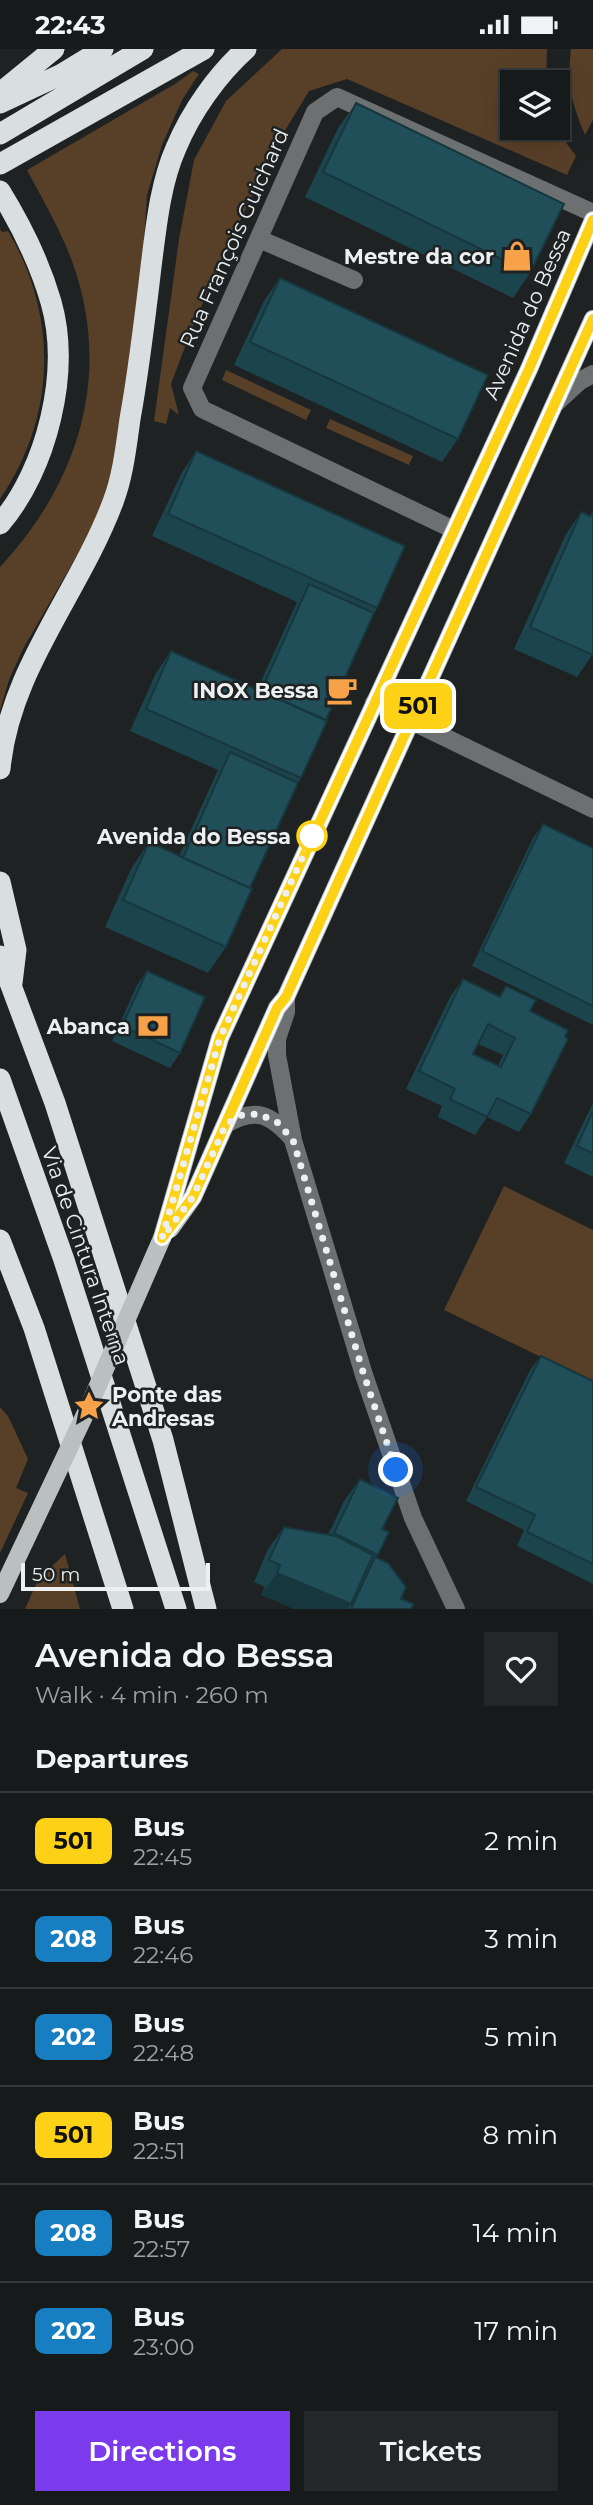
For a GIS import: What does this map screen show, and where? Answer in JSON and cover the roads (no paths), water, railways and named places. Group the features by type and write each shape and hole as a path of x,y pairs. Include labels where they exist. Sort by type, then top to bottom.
{"highway":[{"path":"0,103 62,74 103,49"},
{"path":"0,134 142,49"},
{"path":"0,164 204,49"},
{"path":"0,769 14,705 31,663 99,537 114,500 123,465 138,374 164,188 175,149 208,92 246,49"},
{"path":"0,74 50,51"},
{"path":"0,93 50,51"},
{"path":"0,191 19,222 52,303 59,355 54,405 38,460 15,506 0,524"},
{"path":"0,882 16,950 12,985"},
{"path":"0,956 55,1103 159,1427 206,1609"},
{"name":"Via de Cintura Interna","path":"0,1079 64,1260 176,1609"},
{"path":"0,1240 34,1328 124,1609"}],"main road":[{"name":"Avenida do Bessa","path":"0,1594 89,1406 162,1238 220,1038 560,300 593,220"},
{"name":"Avenida do Bessa","path":"162,1238 193,1197 593,319"}],"street":[{"name":"Rua François Guichard","path":"454,530 202,409 192,389 315,112 337,97 593,213"},
{"path":"259,239 354,280"},
{"path":"555,404 580,381 593,374"},
{"path":"374,703 593,809"},
{"path":"286,997 286,1012 278,1039 277,1055 293,1140 364,1375 412,1518 456,1609"},
{"path":"226,1124 242,1115 258,1114 277,1122 293,1140"}],"place":[{"name":"Mestre da cor","path":"517,256"},
{"name":"INOX Bessa","path":"342,690"},
{"name":"Avenida do Bessa","path":"312,836"},
{"name":"Abanca","path":"153,1026"},
{"name":"Ponte das Andresas","path":"89,1406"}]}
